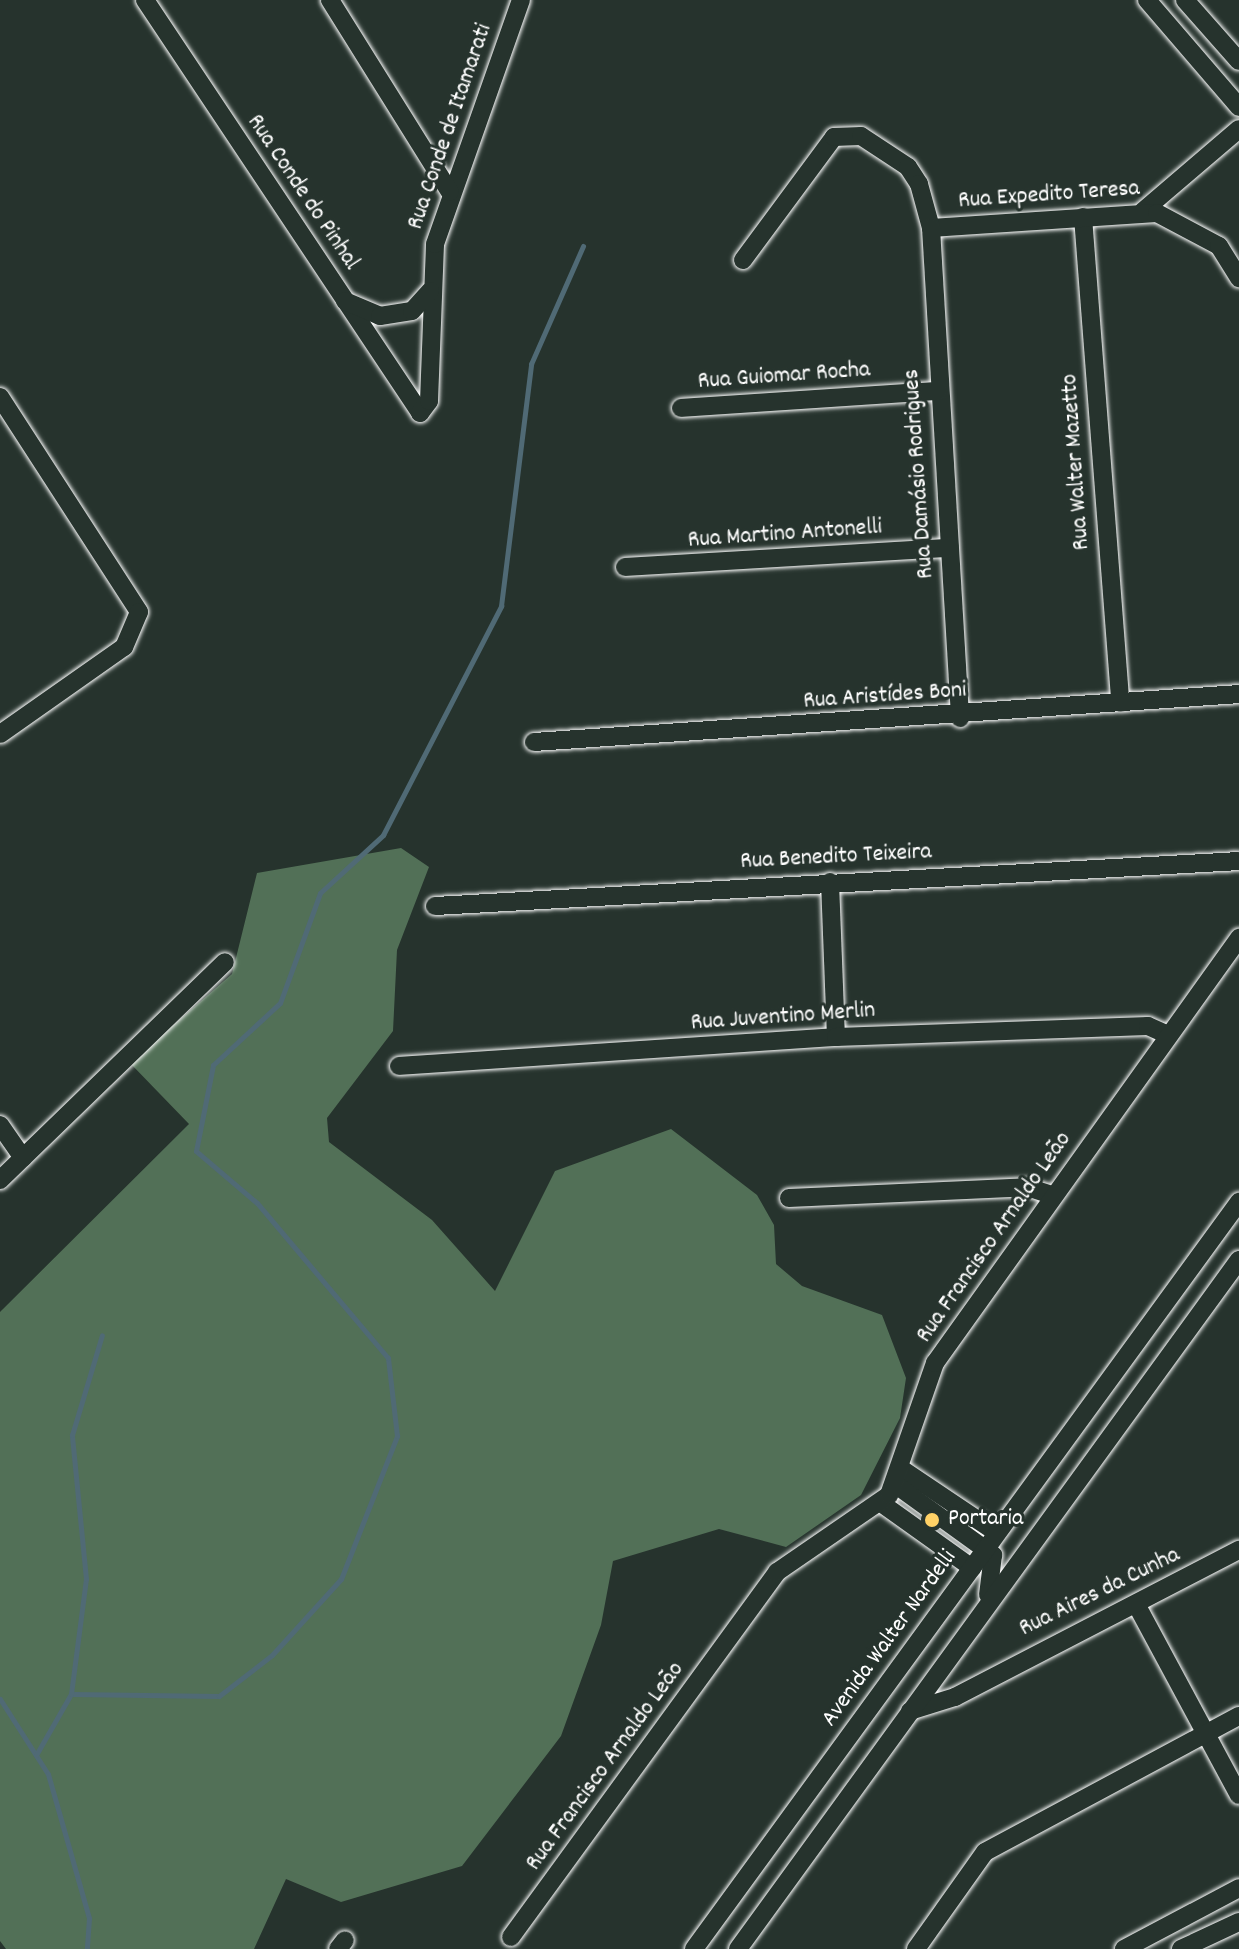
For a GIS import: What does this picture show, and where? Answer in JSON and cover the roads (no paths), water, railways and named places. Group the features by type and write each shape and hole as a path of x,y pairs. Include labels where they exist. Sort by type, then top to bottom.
{"street":[{"name":"Rua Conde do Pinhal","path":"145,0 420,413"},
{"path":"330,0 450,192"},
{"name":"Rua Conde de Itamarati","path":"420,413 429,401 430,291 450,192 521,0"},
{"path":"1147,0 1239,107"},
{"path":"1185,0 1239,61"},
{"path":"1143,211 1239,129"},
{"name":"Rua Damásio Rodrigues","path":"743,260 823,145 846,133 908,167 931,228 938,391 960,718"},
{"name":"Rua Expedito Teresa","path":"931,228 1143,211 1197,230 1219,246 1239,278"},
{"name":"Rua Walter Mazetto","path":"1083,217 1120,703"},
{"path":"345,301 380,316 412,311 430,291"},
{"name":"Rua Guiomar Rocha","path":"681,408 938,391"},
{"path":"0,397 139,612 124,647 0,734"},
{"name":"Rua Martino Antonelli","path":"625,567 949,548"},
{"name":"Rua Aristídes Boni","path":"534,742 960,718 1239,694"},
{"name":"Rua Benedito Teixeira","path":"435,906 1239,861"},
{"path":"830,882 836,1037"},
{"name":"Rua Francisco Arnaldo Leão","path":"511,1937 777,1572 894,1487 935,1363 1239,938"},
{"path":"0,1180 225,962"},
{"name":"Rua Juventino Merlin","path":"399,1066 836,1037 1148,1026 1168,1035"},
{"path":"0,1125 23,1158"},
{"path":"789,1198 1027,1187 1054,1196"},
{"name":"Avenida Walter Nardelli","path":"694,1949 1239,1202"},
{"path":"738,1949 1239,1260"},
{"path":"894,1487 985,1550 995,1575 976,1623"},
{"path":"894,1487 985,1550"},
{"name":"Rua Aires da Cunha","path":"910,1711 955,1697 982,1678 1136,1604 1239,1550"},
{"path":"1136,1604 1203,1735 1239,1795"},
{"path":"946,1663 982,1678"},
{"path":"916,1949 985,1852 1239,1716"},
{"path":"1124,1949 1239,1888"},
{"path":"1181,1949 1239,1922"}],"waterway":[{"path":"71,1694 219,1696 272,1655 341,1579 397,1436 388,1358 257,1203 196,1151 213,1065 280,1003 320,893 383,835 501,606 531,364 583,246"},
{"path":"36,1755 71,1694 86,1579 72,1435 102,1335"},
{"path":"0,1699 48,1774 89,1918 87,1949"}],"place":[{"name":"Portaria","path":"932,1520"}]}
